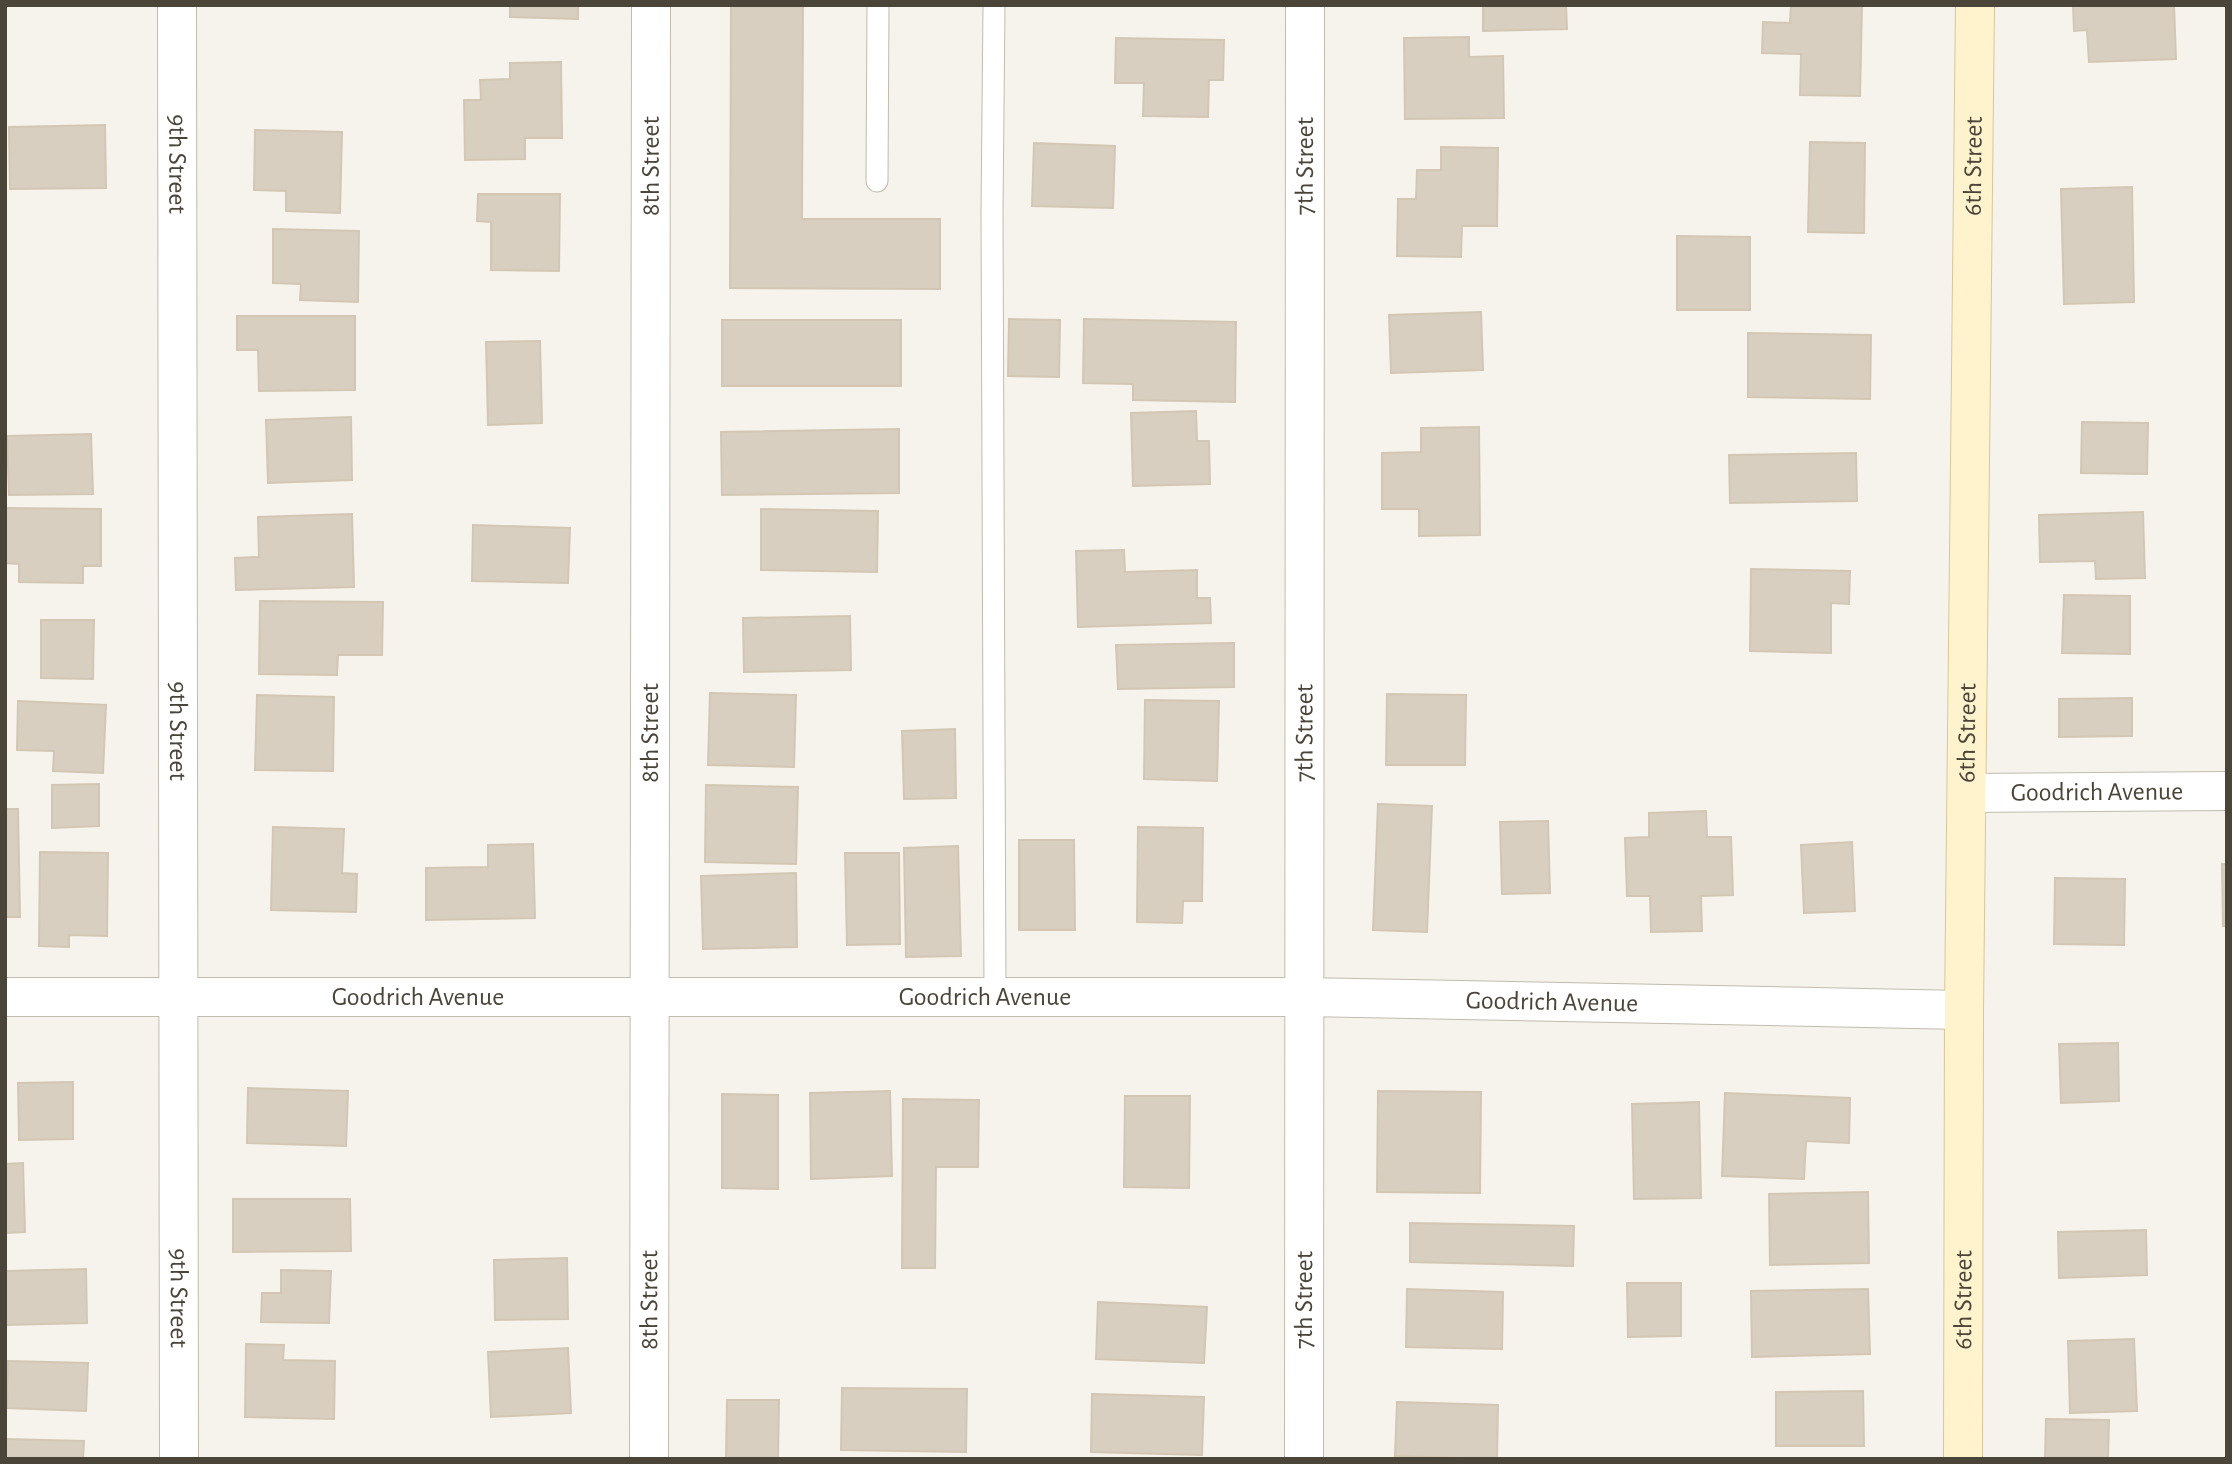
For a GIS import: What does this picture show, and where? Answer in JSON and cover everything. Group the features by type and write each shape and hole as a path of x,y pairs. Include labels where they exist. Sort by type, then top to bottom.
{"street":[{"name":"9th Street","path":"177,5 179,1459"},
{"name":"8th Street","path":"649,1459 651,5"},
{"name":"7th Street","path":"1304,1459 1305,5"},
{"name":"6th Street","path":"1963,1459 1964,1010 1975,5"},
{"name":"Goodrich Avenue","path":"1967,793 2227,790"},
{"name":"Goodrich Avenue","path":"5,997 1305,997 1964,1010"}],"lane":[{"path":"877,181 878,5"},
{"path":"994,5 992,241 995,996"}],"building":[{"path":"510,5 578,5 578,19 510,17"},
{"path":"731,5 803,5 802,219 940,219 940,289 730,288"},
{"path":"1483,5 1566,5 1567,29 1483,31"},
{"path":"1791,5 1862,6 1860,96 1800,95 1801,54 1762,53 1763,22 1790,23"},
{"path":"2073,5 2174,5 2176,59 2089,62 2087,30 2074,31"},
{"path":"1469,37 1469,57 1503,56 1504,118 1405,119 1404,38"},
{"path":"1116,38 1224,40 1223,80 1209,80 1208,117 1143,116 1144,83 1115,83"},
{"path":"561,62 562,138 525,138 525,159 465,160 464,100 481,100 480,80 510,79 510,63"},
{"path":"105,125 106,188 10,189 9,127"},
{"path":"255,130 342,132 340,213 286,211 286,191 254,190"},
{"path":"1810,142 1865,143 1864,233 1808,232"},
{"path":"1034,143 1115,146 1113,208 1032,206"},
{"path":"1441,147 1498,148 1497,226 1462,226 1461,257 1397,256 1398,199 1416,199 1417,170 1441,170"},
{"path":"2132,187 2134,302 2064,304 2061,189"},
{"path":"478,194 560,194 559,271 491,270 491,222 477,221"},
{"path":"273,229 359,231 358,302 300,300 301,284 273,283"},
{"path":"1677,236 1750,237 1750,310 1677,310"},
{"path":"1481,312 1483,370 1391,373 1389,315"},
{"path":"237,316 355,316 355,390 259,391 258,350 237,350"},
{"path":"1009,319 1060,320 1059,377 1008,376"},
{"path":"1084,319 1236,322 1235,402 1133,400 1133,384 1083,383"},
{"path":"722,320 901,320 901,386 722,386"},
{"path":"1748,333 1871,335 1870,399 1748,397"},
{"path":"540,341 542,423 488,425 486,342"},
{"path":"1196,411 1197,441 1209,441 1210,484 1133,486 1131,413"},
{"path":"351,417 352,480 268,483 266,420"},
{"path":"2082,422 2148,423 2147,474 2081,473"},
{"path":"1479,427 1480,535 1419,536 1419,509 1382,509 1382,453 1421,452 1421,428"},
{"path":"899,429 899,493 722,495 721,432"},
{"path":"91,434 93,494 9,495 7,436"},
{"path":"1856,453 1857,501 1730,503 1729,455"},
{"path":"5,508 101,509 101,566 83,566 83,583 19,582 19,564 5,563"},
{"path":"761,509 878,511 877,572 761,570"},
{"path":"2143,512 2145,578 2096,579 2095,561 2040,562 2039,515"},
{"path":"352,514 354,587 236,590 235,558 259,557 258,517"},
{"path":"473,525 570,528 568,583 472,581"},
{"path":"1124,550 1125,572 1197,570 1197,598 1210,598 1211,623 1078,627 1076,551"},
{"path":"1751,569 1850,571 1849,604 1831,603 1831,653 1750,651"},
{"path":"2064,595 2130,596 2130,654 2062,653"},
{"path":"260,601 383,602 382,655 338,655 337,675 259,674"},
{"path":"850,616 851,670 744,672 743,618"},
{"path":"41,620 94,620 93,679 41,678"},
{"path":"1234,643 1234,687 1118,689 1116,645"},
{"path":"710,693 796,695 794,767 708,765"},
{"path":"1387,694 1466,695 1465,765 1386,765"},
{"path":"257,695 334,697 333,771 255,770"},
{"path":"2132,698 2132,736 2059,737 2059,699"},
{"path":"1145,700 1219,701 1217,781 1144,779"},
{"path":"18,701 106,705 103,773 53,771 54,751 17,750"},
{"path":"955,729 956,798 904,799 902,731"},
{"path":"99,784 99,826 52,828 52,785"},
{"path":"706,785 798,787 796,864 705,862"},
{"path":"1378,804 1432,806 1427,932 1373,930"},
{"path":"5,809 18,809 20,917 5,917"},
{"path":"1706,811 1707,837 1731,837 1733,895 1701,896 1702,931 1651,932 1650,896 1627,896 1625,838 1649,837 1649,813"},
{"path":"1548,821 1550,893 1502,894 1500,822"},
{"path":"273,827 344,829 342,873 357,874 356,912 271,910"},
{"path":"1138,827 1203,828 1202,901 1183,901 1182,923 1137,922"},
{"path":"1019,840 1074,840 1075,930 1019,930"},
{"path":"1852,842 1855,911 1804,913 1801,845"},
{"path":"533,844 535,918 426,920 426,868 488,867 488,845"},
{"path":"958,846 961,956 906,957 904,848"},
{"path":"40,852 108,853 107,936 69,935 69,947 39,946"},
{"path":"845,853 899,853 900,944 847,945"},
{"path":"2222,864 2227,864 2227,926 2223,926"},
{"path":"796,873 797,947 703,949 701,876"},
{"path":"2055,878 2125,879 2124,945 2054,944"},
{"path":"2118,1043 2119,1101 2061,1103 2059,1044"},
{"path":"73,1082 73,1139 19,1140 18,1083"},
{"path":"248,1088 348,1091 346,1146 247,1143"},
{"path":"890,1091 892,1176 811,1179 810,1093"},
{"path":"1378,1091 1481,1092 1480,1193 1377,1192"},
{"path":"1725,1093 1850,1098 1849,1143 1806,1141 1804,1179 1722,1176"},
{"path":"722,1094 778,1095 778,1189 722,1188"},
{"path":"1125,1096 1190,1096 1189,1188 1124,1187"},
{"path":"903,1099 979,1100 978,1167 936,1167 935,1268 902,1268"},
{"path":"1699,1102 1701,1198 1634,1199 1632,1104"},
{"path":"23,1163 25,1232 5,1233 5,1164"},
{"path":"1868,1192 1869,1263 1770,1265 1769,1194"},
{"path":"233,1199 350,1199 351,1251 233,1252"},
{"path":"1410,1223 1574,1226 1573,1266 1410,1262"},
{"path":"2146,1230 2147,1275 2059,1278 2058,1232"},
{"path":"567,1258 568,1319 495,1320 494,1260"},
{"path":"86,1269 87,1323 5,1325 5,1271"},
{"path":"281,1270 331,1271 329,1323 261,1322 262,1293 281,1293"},
{"path":"1627,1283 1681,1283 1681,1336 1628,1337"},
{"path":"1407,1289 1503,1292 1502,1349 1406,1347"},
{"path":"1868,1289 1870,1354 1752,1357 1751,1291"},
{"path":"1098,1302 1207,1307 1204,1363 1096,1359"},
{"path":"2134,1339 2137,1411 2070,1413 2068,1341"},
{"path":"246,1344 284,1345 283,1360 335,1361 334,1419 245,1417"},
{"path":"568,1348 571,1413 491,1417 488,1352"},
{"path":"8,1361 88,1363 86,1411 7,1408"},
{"path":"842,1388 967,1389 966,1452 841,1450"},
{"path":"1863,1391 1864,1446 1776,1446 1776,1392"},
{"path":"1092,1394 1204,1397 1202,1455 1091,1452"},
{"path":"727,1400 779,1400 778,1459 726,1459"},
{"path":"1397,1402 1498,1405 1497,1459 1395,1456"},
{"path":"2046,1419 2109,1420 2108,1459 2045,1459"},
{"path":"5,1439 84,1441 83,1459 5,1459"}]}
